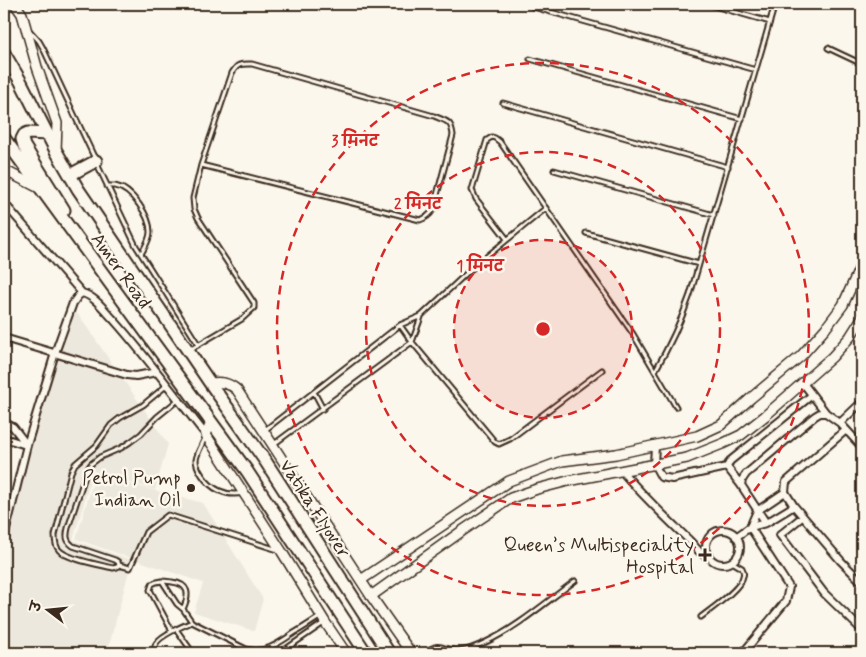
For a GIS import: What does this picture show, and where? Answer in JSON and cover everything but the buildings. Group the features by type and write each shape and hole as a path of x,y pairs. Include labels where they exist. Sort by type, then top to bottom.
{"highway":[{"name":"Vatika Flyover","path":"4,53 78,189 210,384 266,462 389,653"},
{"path":"47,134 28,133 22,139 24,146 69,218 67,224"},
{"name":"Amer Road","path":"4,138 211,422"},
{"path":"70,175 96,161"},
{"name":"Vatika Flyover","path":"211,422 247,471 366,653"}],"street":[{"path":"16,4 22,14 37,66 57,123 56,151"},
{"path":"4,170 41,189"},
{"path":"4,203 82,293 88,294 97,302 133,342 206,435 346,653"},
{"path":"361,580 509,481 562,461 616,454 655,446 697,436 721,425 801,356 825,329 843,304 862,263"},
{"path":"4,538 27,445 55,353 73,303 82,293"},
{"path":"371,596 512,498 568,481 687,458 740,435 766,416 832,357 850,337 862,318"},
{"path":"4,338 127,375 136,376 157,372"},
{"path":"210,384 219,382 231,385 237,390 371,596 411,653"},
{"path":"803,383 826,413 840,423 862,447"},
{"path":"655,446 654,464 661,477 672,478 727,466 730,461 812,395"},
{"path":"840,423 862,402"},
{"path":"741,485 746,474 815,416 826,413"},
{"path":"4,422 13,427 27,445"},
{"path":"206,435 211,422"},
{"path":"846,430 786,482 785,492 802,517 862,582"},
{"path":"4,438 27,445"},
{"path":"727,466 766,523"},
{"path":"621,470 666,518 691,541 701,554 713,561 724,564 732,562 738,556 740,548 736,537 726,531 718,531 711,535 707,542 710,558"},
{"path":"750,527 757,511 785,492"},
{"path":"736,537 750,527 766,523 794,506"},
{"path":"802,517 780,535 824,593 862,630"},
{"path":"743,653 786,602 789,587 750,527"},
{"path":"691,541 707,542"}],"lane":[{"path":"707,4 770,22"},
{"path":"655,371 685,309 775,4"},
{"path":"533,7 756,70"},
{"path":"26,27 43,48 129,233 198,344"},
{"path":"828,48 862,64"},
{"path":"530,59 742,119"},
{"path":"188,350 242,319 254,308 254,303 194,209 194,198 201,165 232,73 236,67 242,64 252,64 434,116 450,123 452,127 453,135 433,210 425,219 420,220 201,165"},
{"path":"502,103 728,167"},
{"path":"507,239 473,195 472,190 487,140 492,137 500,142 633,334 676,407"},
{"path":"554,170 714,216"},
{"path":"107,186 121,188 136,200 145,214 150,234 149,240 141,254"},
{"path":"263,432 400,325 421,316 468,271 546,208"},
{"path":"586,233 699,264"},
{"path":"272,446 412,342 421,316"},
{"path":"400,325 494,442 499,444 510,439 602,370"},
{"path":"119,565 113,568 73,558 59,551 55,535 61,509 75,464 96,446 112,425 120,418 143,405 167,386"},
{"path":"314,392 323,409"},
{"path":"178,400 157,417 141,434 121,448 96,459 87,470 66,535 69,544 115,560 119,565 130,568 146,532 168,514 282,552"},
{"path":"206,435 196,461 206,481 221,492 231,494 244,493"},
{"path":"701,617 736,589 741,582 744,575 742,568 732,562"},
{"path":"162,581 177,604 184,608 192,622 253,652 274,647 323,619"},
{"path":"184,608 188,597 186,589 181,584 162,581 152,584 150,590 174,630 193,653"},
{"path":"424,653 438,646 462,651 486,642 520,622 575,581"},
{"path":"280,653 323,619"},
{"path":"157,653 155,644 158,640 192,622"}],"shaded area":[{"path":"68,300 168,444 155,490 93,472 73,540 132,560 107,653 4,653 4,520"},
{"path":"95,475 203,503 263,599 254,631 194,612 203,583 76,539"}],"place":[{"name":"Petrol Pump Indian Oil","path":"191,488"},
{"name":"Queen’s Multispeciality Hospital","path":"705,555"}]}
